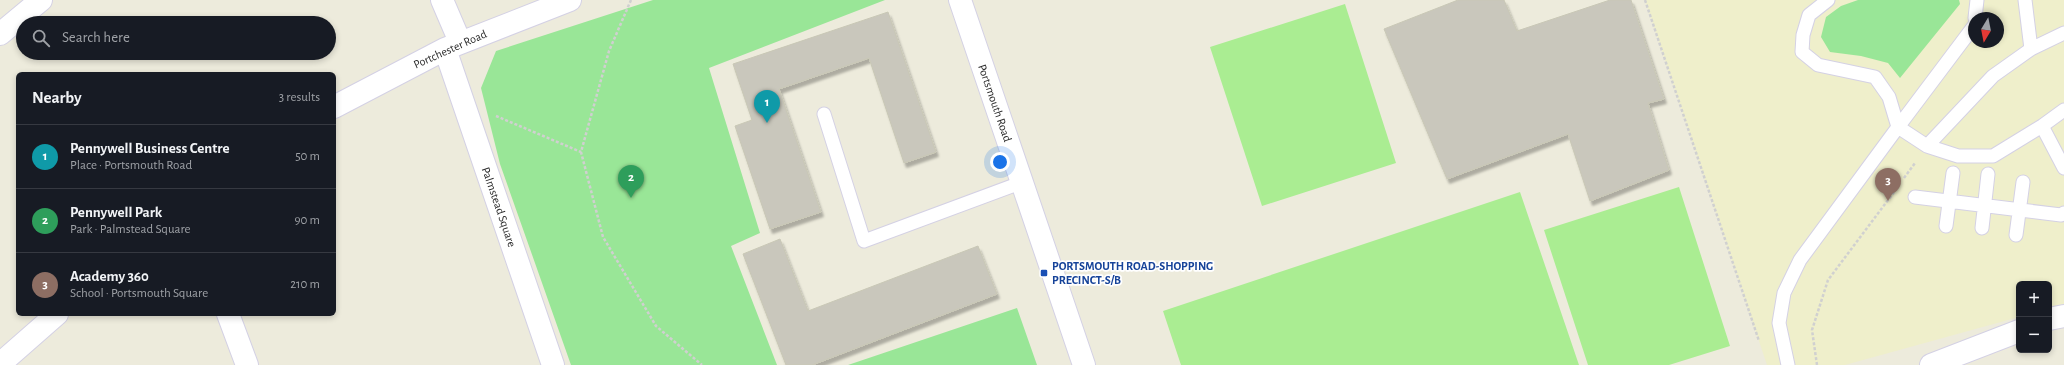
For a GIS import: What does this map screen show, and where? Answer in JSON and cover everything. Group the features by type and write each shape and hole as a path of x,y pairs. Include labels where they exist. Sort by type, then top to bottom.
{"street":[{"path":"22,16 42,0"},
{"name":"Palmstead Square","path":"442,0 463,102 553,365"},
{"name":"Portchester Road","path":"336,106 452,45 570,0"},
{"name":"Portsmouth Road","path":"960,0 1084,365"},
{"path":"0,34 16,21"},
{"path":"0,364 55,316"},
{"path":"229,316 247,365"},
{"path":"2052,319 2064,316"},
{"path":"1931,365 2016,332"}],"lane":[{"path":"1828,0 1809,15 1803,35 1802,52 1818,65 1874,77 1889,97 1898,127 1927,146 1958,156 1993,156 2042,126 2064,110"},
{"path":"1976,12 1977,0"},
{"path":"2025,0 2030,49"},
{"path":"1927,146 1992,76 2030,49 2064,33"},
{"path":"1788,365 1779,323 1784,293 1800,260 1968,34"},
{"path":"824,114 864,241 1023,182"},
{"path":"2042,126 2064,168"},
{"path":"1946,226 1948,201 1953,173"},
{"path":"1982,228 1988,174"},
{"path":"2016,235 2023,182"},
{"path":"1915,197 2061,215 2064,213"}],"path":[{"path":"631,0 609,51 580,152 603,237 656,326 702,365"},
{"path":"1645,0 1760,343"},
{"path":"463,102 580,152"},
{"path":"1899,185 1927,146"},
{"path":"1817,365 1812,330 1828,280 1894,191"}],"shaded area":[{"path":"1645,0 2064,0 2064,304 2052,307 2052,281 2016,281 2016,318 1845,365 1767,365"}],"green space":[{"path":"653,0 885,0 709,68 760,233 731,246 777,365 571,365 500,164 481,88 496,51"},
{"path":"1858,0 1959,0 1960,4 1900,78 1888,63 1861,56 1830,52 1821,37 1826,17 1841,6"},
{"path":"1345,4 1396,163 1262,206 1210,47"},
{"path":"1679,187 1730,346 1669,365 1588,365 1544,230"},
{"path":"1520,192 1579,365 1181,365 1163,311"},
{"path":"1017,308 1037,365 848,365"}],"building":[{"path":"1458,0 1504,0 1517,31 1610,0 1631,0 1664,99 1648,103 1669,170 1590,201 1568,134 1447,179 1384,29"},
{"path":"888,12 936,152 904,163 869,58 779,89 821,212 770,229 735,126 752,120 733,64"},
{"path":"780,239 808,311 978,246 997,294 812,365 786,365 743,254"}],"place":[{"name":"Pennywell Business Centre","path":"767,123"},
{"name":"Pennywell Park","path":"631,198"},
{"name":"Academy 360","path":"1888,201"},
{"name":"PORTSMOUTH ROAD-SHOPPING PRECINCT-S/B","path":"1044,273"}]}
